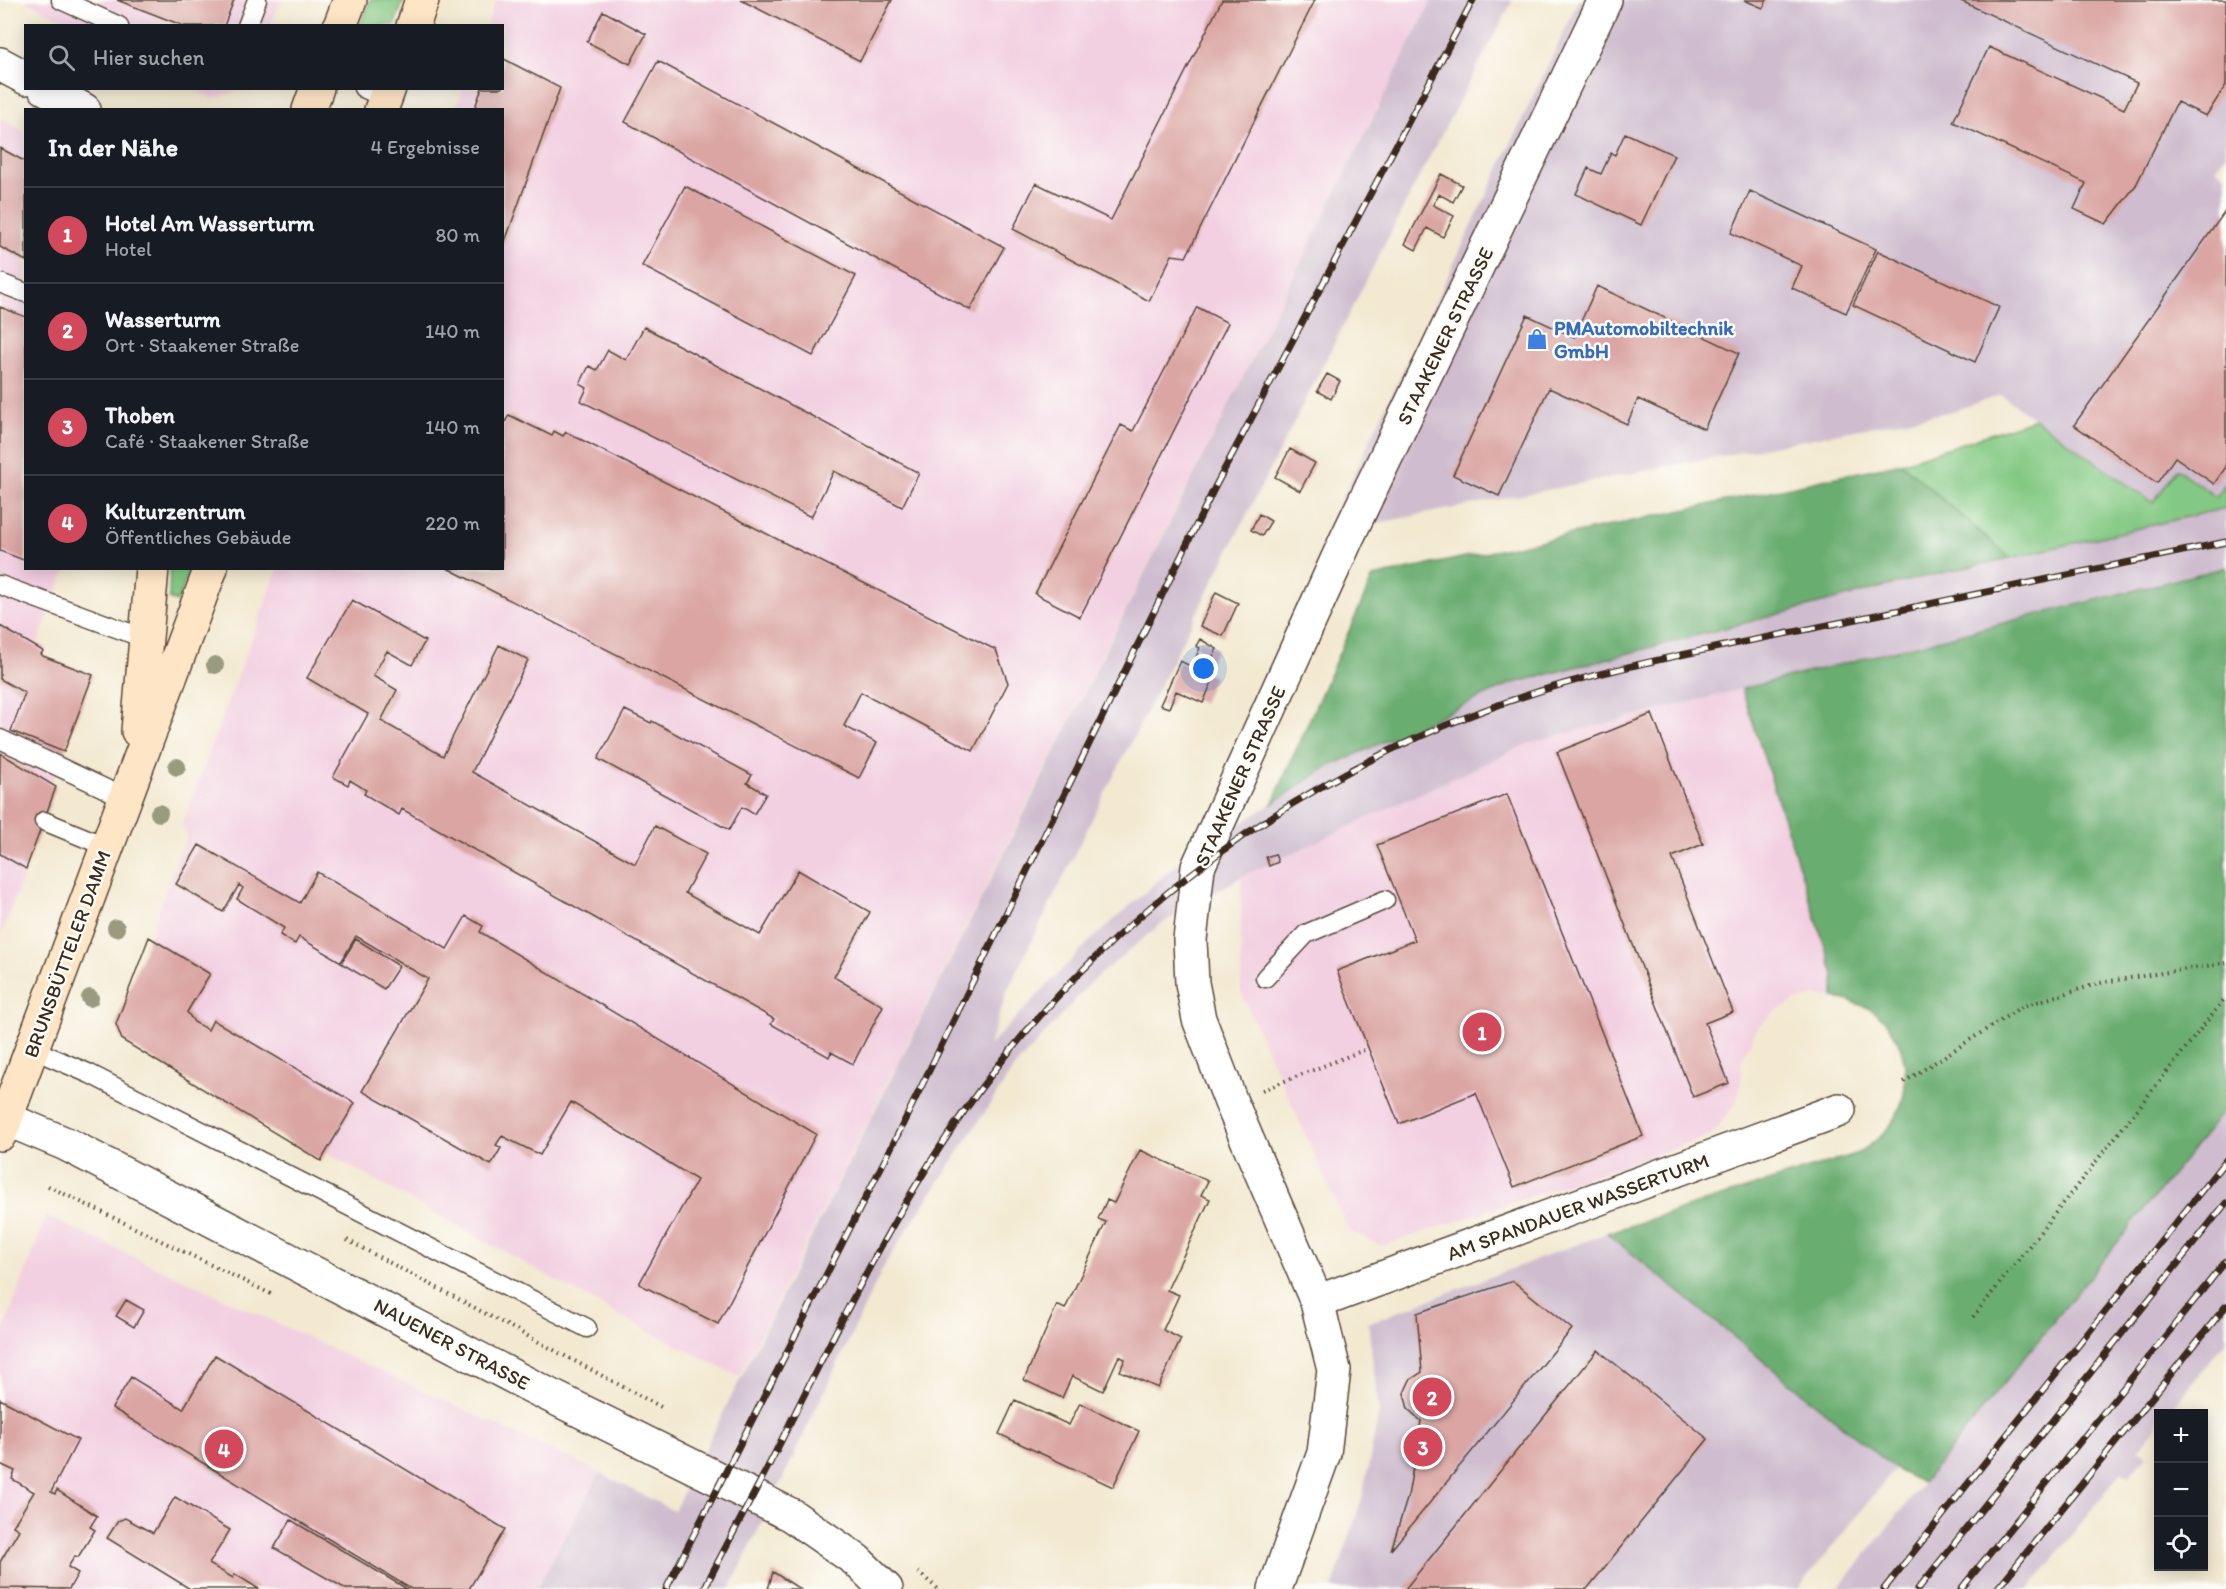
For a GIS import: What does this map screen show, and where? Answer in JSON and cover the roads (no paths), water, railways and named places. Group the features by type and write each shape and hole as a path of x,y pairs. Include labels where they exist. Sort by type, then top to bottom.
{"main road":[{"path":"341,24 350,0"},
{"path":"414,24 422,0"},
{"path":"310,108 316,90"},
{"name":"BRUNSBÜTTELER DAMM","path":"130,786 152,570"},
{"name":"BRUNSBÜTTELER DAMM","path":"3,1127 210,570"}],"street":[{"name":"STAAKENER STRASSE","path":"1275,1589 1324,1453 1335,1370 1317,1302 1231,1102 1199,1019 1192,983 1190,939 1198,867 1347,538 1605,0"},
{"path":"0,64 24,77"},
{"path":"49,90 80,108"},
{"name":"AM SPANDAUER WASSERTURM","path":"1317,1302 1839,1110"},
{"name":"NAUENER STRASSE","path":"3,1127 66,1144 533,1387 791,1515 856,1560 886,1589"}],"lane":[{"path":"61,0 115,24"},
{"path":"248,24 257,0"},
{"path":"0,283 24,292"},
{"path":"0,585 146,639"},
{"path":"0,739 130,786"},
{"path":"44,821 107,847"},
{"path":"1265,978 1306,934 1385,900"},
{"path":"32,1049 90,1074 587,1328"}],"railway":[{"path":"666,1589 898,1134 1215,487 1473,0"},
{"path":"704,1589 881,1245 934,1156 963,1113 1043,1012 1096,957 1153,905 1213,857 1276,814 1342,775 1411,740 1482,711 1562,684 1685,654 2226,542"},
{"path":"1884,1589 2226,1160"},
{"path":"1918,1589 2226,1203"},
{"path":"1961,1589 2226,1261"},
{"path":"1997,1589 2226,1306"}],"place":[{"name":"PMAutomobiltechnik GmbH","path":"1537,339"},
{"name":"Hotel Am Wasserturm","path":"1482,1032"},
{"name":"Wasserturm","path":"1432,1397"},
{"name":"Thoben","path":"1423,1447"},
{"name":"Kulturzentrum","path":"224,1449"}]}
